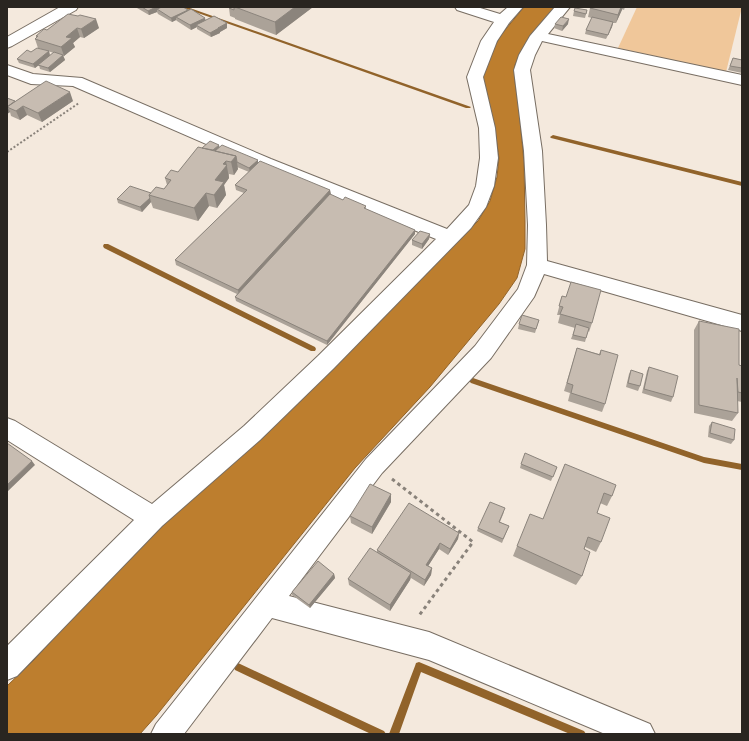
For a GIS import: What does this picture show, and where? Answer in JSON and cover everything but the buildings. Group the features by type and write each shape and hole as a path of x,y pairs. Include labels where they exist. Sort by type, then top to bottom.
{"street":[{"path":"7,43 71,7"},
{"path":"462,7 503,20"},
{"path":"7,666 153,518 252,433 326,362 478,207 485,186 489,158 487,128 475,77 489,41 503,20 516,7"},
{"path":"166,734 374,466 483,352 527,292 537,264 537,225 532,151 522,70 527,54 538,36 563,7"},
{"path":"538,36 742,80"},
{"path":"7,70 31,79 76,81 265,163 449,237"},
{"path":"537,264 742,322"},
{"path":"7,428 153,518"},
{"path":"268,604 429,646 640,734"}],"path":[{"path":"7,152 98,90"},
{"path":"374,466 472,542 402,638"}],"shaded area":[{"path":"524,7 556,7 522,50 515,65 515,82 524,163 525,249 517,278 499,304 430,387 355,468 140,734 7,734 7,686 34,660 126,558 186,503 264,437 390,307 478,221 490,201 497,177 499,158 495,131 484,87 483,73 487,60 501,35"},
{"path":"637,7 742,7 726,72 618,48"}],"waterway":[{"path":"183,7 468,107"},
{"path":"553,137 742,184"},
{"path":"106,246 313,349"},
{"path":"473,381 704,460 742,467"},
{"path":"394,734 419,666 581,734"},
{"path":"238,667 381,734"}]}
